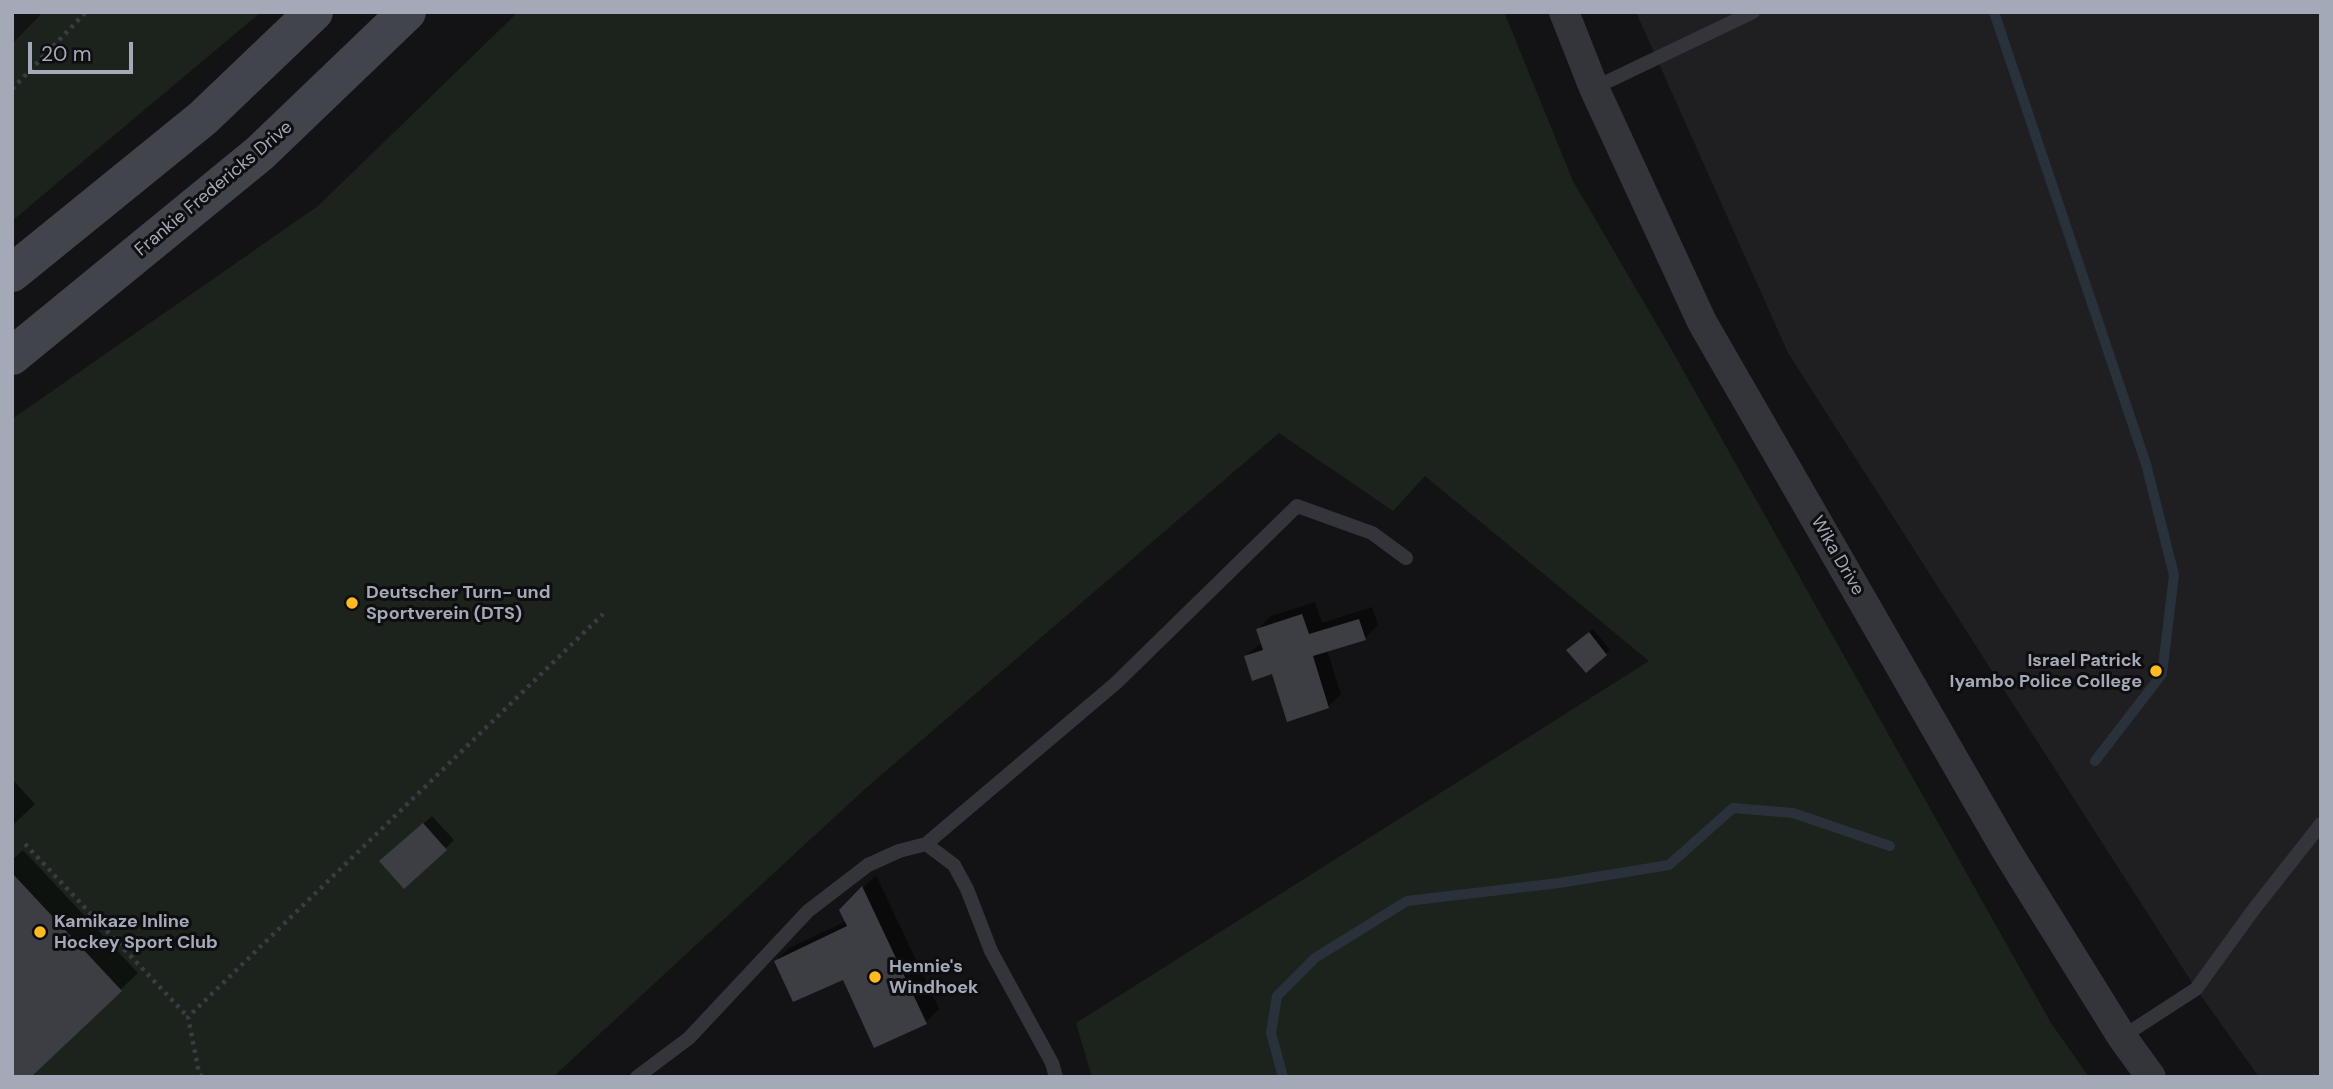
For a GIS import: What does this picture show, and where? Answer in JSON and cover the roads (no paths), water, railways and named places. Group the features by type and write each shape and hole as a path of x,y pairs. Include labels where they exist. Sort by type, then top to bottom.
{"main road":[{"path":"12,273 203,118 314,12"},
{"name":"Frankie Fredericks Drive","path":"12,356 260,153 407,12"}],"street":[{"name":"Wika Drive","path":"1564,12 1594,88 1702,322 2006,850 2122,1037 2151,1077"}],"lane":[{"path":"1594,88 1753,12"},
{"path":"637,1077 689,1038 808,911 868,865 899,851 926,844 1116,683 1297,506 1373,533 1406,558"},
{"path":"2122,1037 2196,989 2321,824"},
{"path":"926,844 954,865 967,889 991,951 1052,1063 1056,1077"}],"waterway":[{"path":"1994,12 2146,464 2174,575 2162,674 2095,761"},
{"path":"1283,1077 1271,1033 1277,996 1315,958 1407,901 1559,883 1669,865 1733,808 1793,813 1890,846"}],"place":[{"name":"Deutscher Turn- und Sportverein (DTS)","path":"352,603"},
{"name":"Israel Patrick Iyambo Police College","path":"2156,671"},
{"name":"Kamikaze Inline Hockey Sport Club","path":"40,932"},
{"name":"Hennie's Windhoek","path":"875,977"}]}
